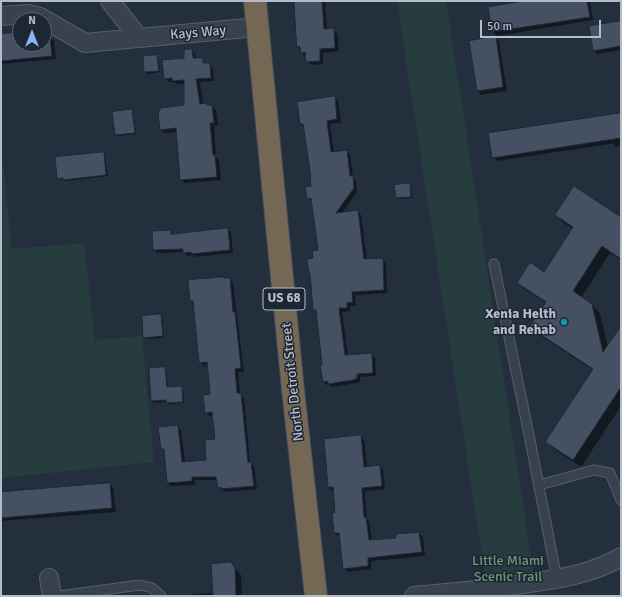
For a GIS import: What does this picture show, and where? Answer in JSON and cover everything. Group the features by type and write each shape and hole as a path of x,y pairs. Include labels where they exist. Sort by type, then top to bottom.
{"highway":[{"name":"North Detroit Street","path":"254,1 293,390 316,596"}],"street":[{"path":"110,1 140,38"},
{"name":"Kays Way","path":"1,16 28,14 40,17 86,44 257,27"},
{"path":"414,596 514,586 557,579 592,570 621,557"},
{"path":"49,578 52,596"}],"lane":[{"path":"494,264 557,579"},
{"path":"539,485 594,470 610,473 621,500"},
{"path":"60,596 140,585 152,588 161,596"}],"green space":[{"name":"Little Miami Scenic Trail","path":"397,1 446,1 537,596 488,596"},
{"path":"1,152 12,249 84,243 95,340 142,336 154,462 1,478"}],"building":[{"path":"294,1 322,1 324,29 334,28 335,48 320,49 320,61 306,62 305,52 301,53 300,47 297,47"},
{"path":"524,1 587,1 590,17 492,32 488,7"},
{"path":"621,21 621,46 593,51 589,26"},
{"path":"12,33 12,52 52,52 52,56 1,61 1,34"},
{"path":"496,36 503,87 477,91 469,41"},
{"path":"192,49 193,58 203,58 203,63 210,63 211,78 196,79 200,104 207,103 207,105 212,105 214,123 210,123 217,177 180,180 176,128 160,130 158,113 161,108 184,105 184,80 172,81 172,78 164,79 162,60 184,58 184,50"},
{"path":"157,55 159,71 144,72 143,56"},
{"path":"335,96 337,119 327,121 331,152 347,150 350,176 353,176 354,188 336,213 358,210 364,259 383,258 384,290 352,292 353,302 347,303 347,308 339,308 345,355 372,353 373,373 357,374 357,378 353,380 328,384 328,381 323,382 320,365 322,365 316,310 313,310 310,273 307,259 313,258 312,251 318,250 311,198 307,199 305,187 311,186 311,177 303,124 300,124 297,102"},
{"path":"132,109 135,133 115,135 112,112"},
{"path":"621,113 621,138 492,158 488,133"},
{"path":"104,152 106,175 63,180 63,178 57,179 55,157"},
{"path":"410,183 411,197 396,198 394,185"},
{"name":"Xenia Helth and Rehab","path":"574,186 621,217 621,259 602,246 573,291 592,304 603,352 621,326 621,387 573,460 545,442 593,369 532,329 530,326 546,302 517,283 530,262 544,272 573,227 555,215"},
{"path":"228,228 230,250 191,254 191,252 183,253 183,249 153,250 152,231 171,230 171,234"},
{"path":"224,277 230,278 233,312 235,312 241,368 235,369 237,393 241,393 248,462 251,462 254,486 221,489 221,487 218,488 216,477 192,477 192,481 167,483 164,449 161,449 158,427 178,425 182,462 206,460 205,440 215,439 212,412 205,413 203,395 210,394 207,362 199,363 193,301 190,301 188,280"},
{"path":"161,314 163,336 143,338 142,316"},
{"path":"165,367 167,387 182,386 183,402 167,403 166,400 151,401 149,368"},
{"path":"361,435 364,467 380,465 382,486 362,488 364,517 366,517 369,540 396,538 396,534 419,532 422,552 368,558 368,566 343,569 339,533 334,533 332,513 335,513 333,487 328,487 324,439"},
{"path":"110,483 112,508 1,518 1,492"},
{"path":"231,562 235,568 236,596 213,596 211,564"}],"place":[{"name":"Xenia Helth and Rehab","path":"564,322"}]}
